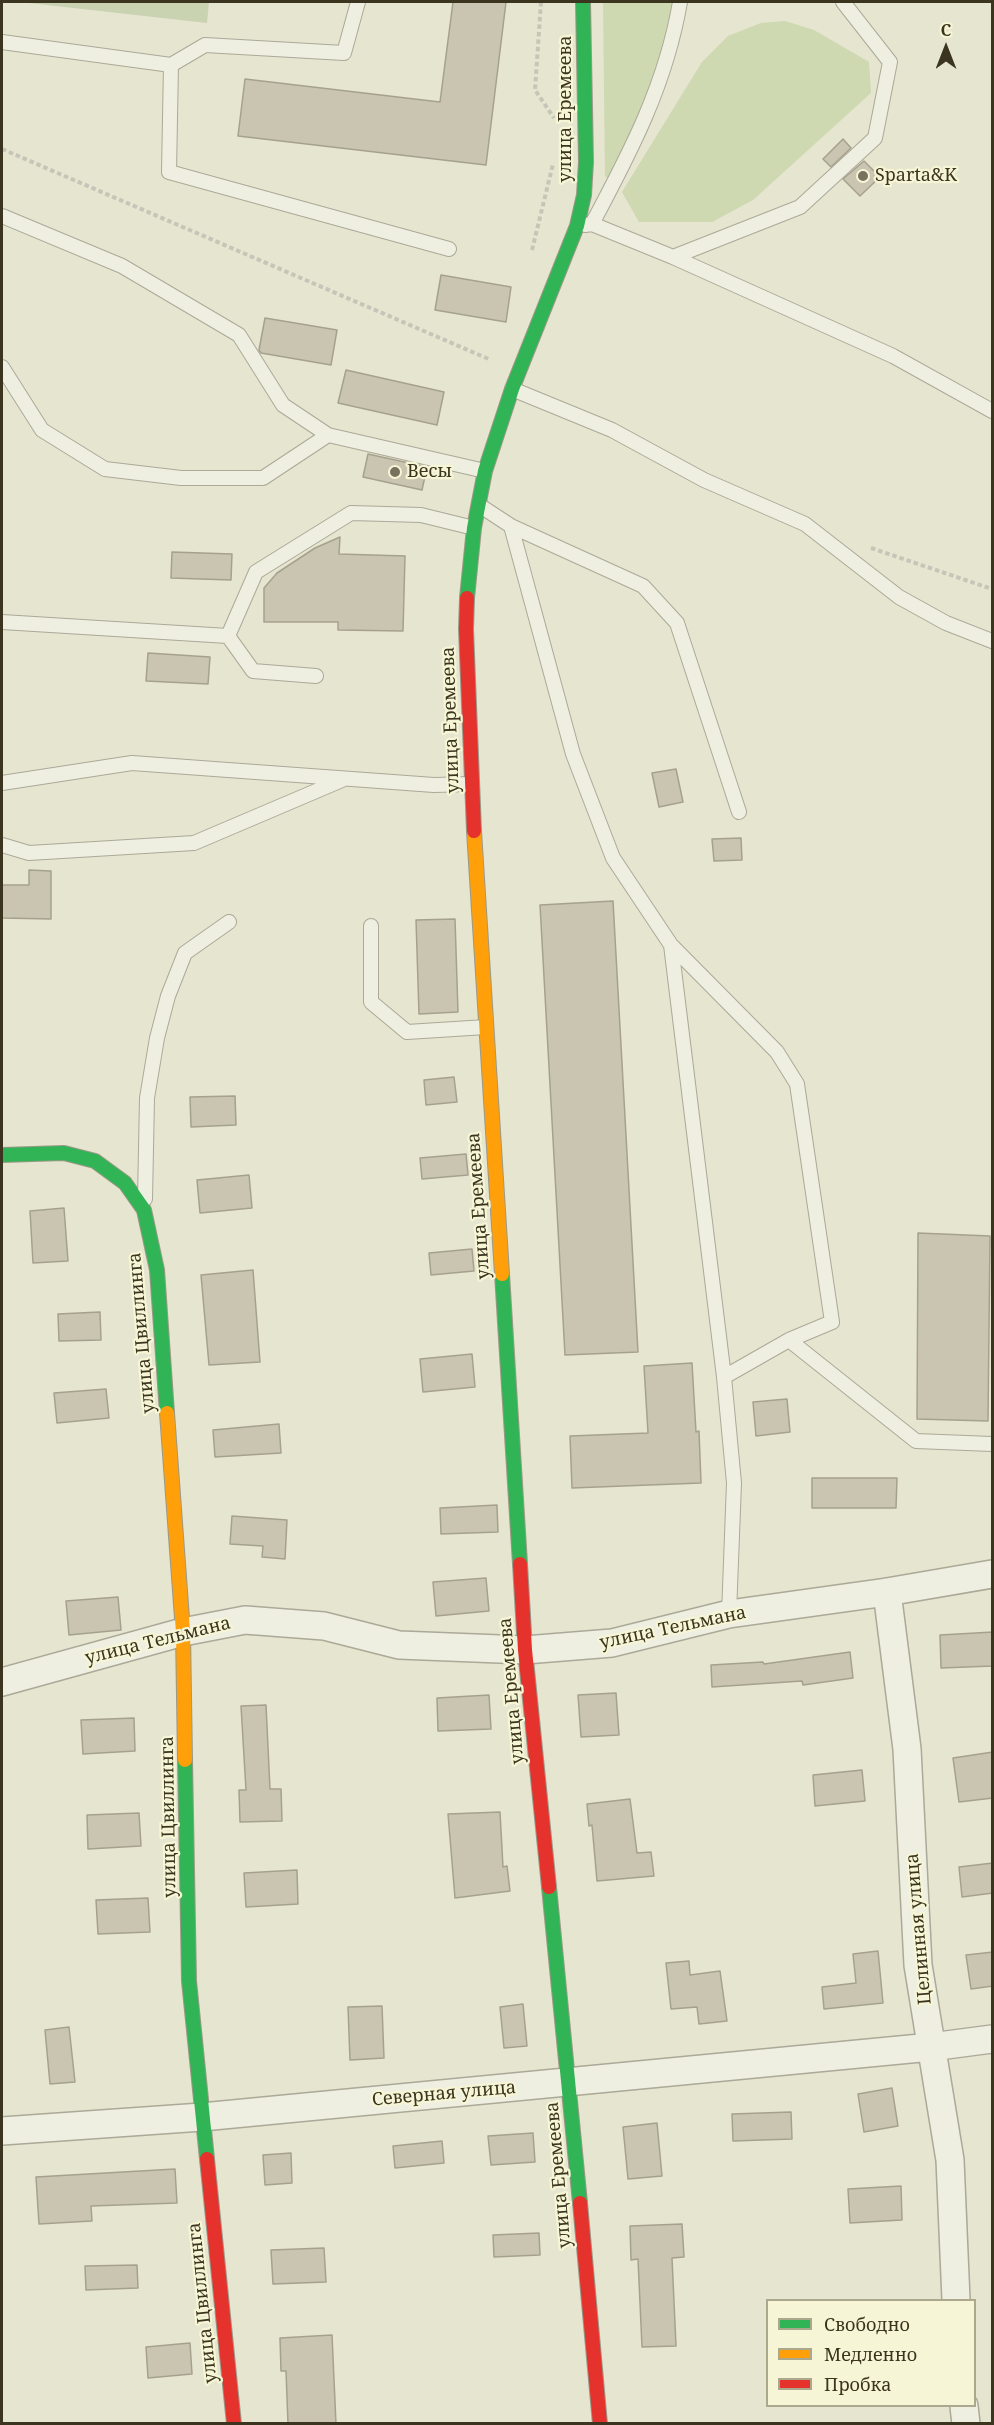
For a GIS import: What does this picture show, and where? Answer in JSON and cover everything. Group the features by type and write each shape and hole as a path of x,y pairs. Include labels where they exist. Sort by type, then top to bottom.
{"street":[{"name":"улица Еремеева","path":"583,2 586,162 584,195 577,226 512,389 485,471 474,528 468,578 466,629 471,784 525,1650 569,2083 600,2424"},
{"path":"2,1155 64,1153 94,1161 125,1183 144,1210"},
{"name":"улица Цвиллинга","path":"144,1210 157,1270 183,1632 189,1981 234,2424"},
{"name":"улица Тельмана","path":"2,1682 183,1632 245,1620 324,1626 399,1645 525,1650 612,1643 729,1614 887,1592 993,1574"},
{"name":"Целинная улица","path":"887,1592 907,1749 918,1965 950,2160 956,2299"},
{"name":"Северная улица","path":"2,2131 202,2117 569,2083 993,2039"},
{"path":"964,2407 966,2424"}],"lane":[{"path":"2,42 171,65 205,45 344,53 358,2"},
{"path":"592,224 644,123 666,67 680,2"},
{"path":"673,257 800,207 875,138 890,62 843,2"},
{"path":"171,65 169,172 449,249"},
{"path":"2,216 122,267 239,335 283,405 328,435 485,471"},
{"path":"577,226 592,224 673,257 893,356 993,411"},
{"path":"2,367 42,430 105,469 181,477 263,477 328,435"},
{"path":"512,389 612,430 704,480 805,524 899,597 946,623 993,641"},
{"path":"477,504 511,526 643,586 677,623 739,812"},
{"path":"228,636 256,572 351,513 421,515 474,528"},
{"path":"511,526 573,754 613,858 671,945 777,1052 798,1084 832,1322 789,1340 724,1377"},
{"path":"2,622 228,636"},
{"path":"228,636 253,671 316,676"},
{"path":"2,783 132,763 434,785 471,784"},
{"path":"2,845 29,853 194,843 344,779"},
{"path":"144,1210 147,1098 157,1038 168,996 185,953 229,922"},
{"path":"371,926 371,1002 407,1032 486,1027"},
{"path":"671,945 724,1377 734,1483 729,1614"},
{"path":"789,1340 916,1441 993,1444"}],"path":[{"path":"541,2 535,90 555,119"},
{"path":"2,149 493,361"},
{"path":"531,253 554,163"},
{"path":"869,547 993,590"}],"green space":[{"path":"20,2 209,2 207,23"},
{"path":"603,2 673,2 658,70 635,129 609,179 605,176"},
{"path":"785,21 814,30 869,62 871,93 753,200 712,222 639,222 622,192 702,62 728,36 761,23"}],"building":[{"path":"453,2 506,2 486,165 238,136 245,79 440,102"},
{"path":"843,139 851,148 831,167 823,159"},
{"path":"864,161 880,177 860,196 843,179"},
{"path":"441,275 511,287 506,322 435,310"},
{"path":"265,318 337,330 331,365 261,353 259,350"},
{"path":"346,370 444,392 437,425 338,403"},
{"name":"Весы","path":"368,454 427,467 422,490 363,477"},
{"path":"340,537 339,554 405,556 403,631 338,630 338,622 264,622 264,588 277,573 315,548"},
{"path":"172,552 232,554 231,580 171,578"},
{"path":"148,653 210,657 208,684 146,681"},
{"path":"676,769 683,802 659,807 652,773"},
{"path":"741,838 742,860 714,861 712,839"},
{"path":"29,870 51,871 51,919 2,918 2,885 29,885"},
{"path":"613,901 638,1352 565,1355 540,905"},
{"path":"455,919 458,1012 419,1014 416,920"},
{"path":"454,1077 457,1102 426,1105 424,1080"},
{"path":"235,1096 236,1125 191,1127 190,1097"},
{"path":"466,1154 468,1175 422,1179 420,1158"},
{"path":"249,1175 252,1208 200,1213 197,1180"},
{"path":"64,1208 68,1261 33,1263 30,1211"},
{"path":"918,1233 990,1236 988,1421 917,1419"},
{"path":"472,1249 474,1271 431,1275 429,1253"},
{"path":"253,1270 260,1362 209,1365 201,1275"},
{"path":"100,1312 101,1340 59,1341 58,1314"},
{"path":"472,1354 475,1387 423,1392 420,1359"},
{"path":"692,1363 696,1432 699,1431 701,1483 572,1488 570,1436 648,1433 644,1366"},
{"path":"106,1389 109,1418 57,1423 54,1393"},
{"path":"787,1399 790,1432 756,1436 753,1402"},
{"path":"279,1424 281,1453 215,1457 213,1430"},
{"path":"812,1478 897,1478 896,1508 812,1508"},
{"path":"497,1505 498,1532 441,1534 440,1508"},
{"path":"232,1516 287,1520 285,1559 262,1557 263,1546 230,1544"},
{"path":"486,1578 489,1611 436,1616 433,1582"},
{"path":"118,1597 121,1630 69,1635 66,1601"},
{"path":"993,1632 993,1666 941,1668 940,1635"},
{"path":"850,1652 853,1678 803,1685 802,1681 712,1687 711,1665 763,1662 764,1664"},
{"path":"616,1693 619,1735 581,1737 578,1695"},
{"path":"489,1695 491,1729 438,1731 437,1698"},
{"path":"266,1705 270,1789 281,1789 282,1821 240,1822 239,1790 246,1790 241,1706"},
{"path":"134,1718 135,1751 83,1754 81,1720"},
{"path":"993,1752 993,1798 959,1802 953,1758"},
{"path":"862,1770 865,1801 815,1806 813,1775"},
{"path":"630,1799 637,1853 651,1852 654,1876 597,1881 592,1825 589,1826 587,1804"},
{"path":"500,1812 503,1867 507,1866 510,1891 455,1898 448,1814"},
{"path":"139,1813 141,1846 88,1849 87,1815"},
{"path":"993,1863 993,1893 962,1897 959,1867"},
{"path":"297,1870 298,1904 246,1907 244,1873"},
{"path":"148,1898 150,1932 98,1934 96,1900"},
{"path":"878,1951 883,2003 824,2009 822,1987 856,1983 853,1954"},
{"path":"993,1952 993,1986 971,1989 966,1955"},
{"path":"689,1961 690,1975 720,1971 727,2021 699,2024 697,2007 671,2009 666,1963"},
{"path":"523,2004 527,2046 504,2048 500,2007"},
{"path":"382,2006 384,2058 350,2060 348,2007"},
{"path":"69,2027 75,2082 50,2084 45,2030"},
{"path":"892,2088 898,2126 864,2132 858,2094"},
{"path":"791,2112 792,2139 733,2141 732,2114"},
{"path":"657,2123 662,2176 628,2179 623,2127"},
{"path":"533,2133 535,2162 491,2165 488,2136"},
{"path":"442,2141 444,2163 395,2168 393,2146"},
{"path":"291,2153 292,2183 265,2185 263,2155"},
{"path":"175,2169 177,2203 91,2206 92,2221 39,2224 36,2177"},
{"path":"901,2186 902,2220 850,2223 848,2189"},
{"path":"682,2224 684,2257 672,2258 676,2346 642,2347 638,2259 631,2260 630,2226"},
{"path":"539,2233 540,2255 494,2257 493,2235"},
{"path":"324,2248 326,2282 273,2284 271,2250"},
{"path":"137,2265 138,2288 86,2290 85,2266"},
{"path":"332,2335 336,2424 288,2424 286,2371 281,2371 280,2338"},
{"path":"190,2343 192,2374 148,2378 146,2347"}],"traffic: fast":[{"path":"467,598 474,528 485,471 512,389 577,226 584,195 586,162 583,2"},
{"path":"2,1155 64,1153 95,1161 125,1183 144,1210 157,1270 167,1413"},
{"path":"502,1274 520,1564"},
{"path":"185,1760 189,1981 207,2159"},
{"path":"549,1887 580,2203"}],"traffic: slow":[{"path":"474,831 502,1274"},
{"path":"167,1413 183,1632 185,1760"}],"traffic: jam":[{"path":"467,598 466,629 474,831"},
{"path":"520,1564 525,1650 549,1887"},
{"path":"207,2159 234,2424"},
{"path":"580,2203 600,2424"}],"place":[{"name":"Sparta&K","path":"863,176"},
{"name":"Весы","path":"395,472"}]}
